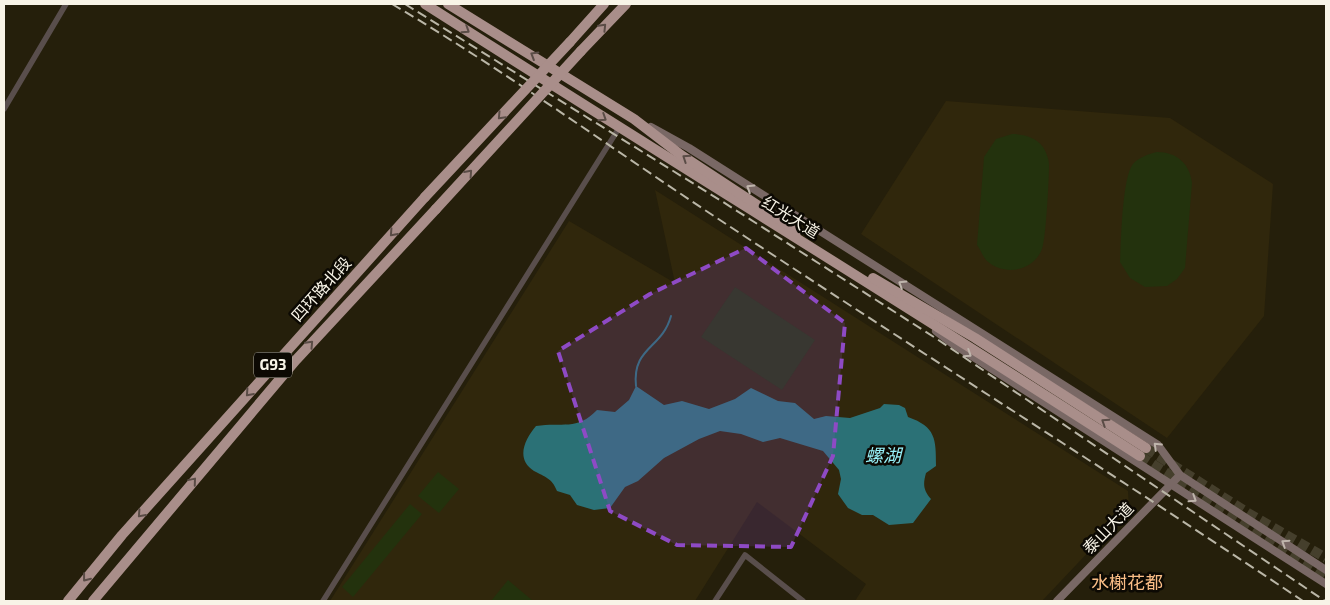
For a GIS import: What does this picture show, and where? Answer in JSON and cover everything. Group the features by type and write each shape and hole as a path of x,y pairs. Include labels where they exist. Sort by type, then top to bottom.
{"highway":[{"name":"红光大道","path":"425,4 619,128 1143,452 975,338 846,262 681,155 634,118 448,4"},
{"name":"四环路北段","path":"68,601 122,535 425,197 604,4"},
{"name":"四环路北段","path":"93,601 296,360 626,4"},
{"path":"893,289 959,320"}],"main road":[{"path":"634,118 689,148 1158,445 1180,475 1326,570"},
{"path":"901,303 953,344 1326,584"},
{"name":"泰山大道","path":"1057,601 1180,475"}],"street":[{"path":"4,109 66,4"},
{"path":"323,601 619,128"},
{"path":"715,601 745,555 804,601"}],"highlighted area":[{"path":"746,248 845,323 833,456 791,547 677,545 610,511 558,351 650,294"}],"shaded area":[{"path":"946,101 1170,118 1273,184 1264,316 1167,438 861,234"},
{"path":"655,190 1128,491 1129,509 1042,601 855,601 866,584 757,502 695,601 330,601 569,221 675,283"}],"green space":[{"path":"1012,134 1029,137 1040,144 1048,158 1049,172 1046,222 1042,249 1032,263 1025,267 1010,270 994,266 987,261 977,245 984,157 996,139"},
{"path":"1157,152 1171,154 1181,160 1191,176 1185,268 1177,279 1167,286 1145,287 1130,278 1120,262 1124,196 1129,171 1133,164 1147,155"},
{"path":"735,287 815,340 782,390 701,337"},
{"path":"438,472 459,489 439,513 418,496"},
{"path":"410,504 422,514 353,597 342,587"},
{"path":"508,580 533,601 491,601"}],"water":[{"name":"螺湖","path":"636,386 664,405 682,401 709,409 735,399 751,388 778,401 795,403 814,419 826,416 850,418 880,408 884,404 899,405 905,408 908,417 924,425 929,430 935,441 936,466 926,473 924,484 926,493 931,499 913,523 889,525 873,515 862,515 848,508 838,494 841,479 839,470 823,451 780,438 763,442 741,434 720,431 699,439 664,458 638,481 625,487 610,508 594,510 577,505 570,495 557,491 550,481 528,466 523,455 524,449 528,437 536,426 576,423 590,417 597,410 615,412 629,400"}],"waterway":[{"path":"636,386 636,373 639,363 643,355 667,327 671,316"}],"tunnel":[{"path":"1146,448 1248,513 1326,558"},
{"path":"1140,456 1326,576"}],"railway":[{"path":"392,4 477,57 726,224 1303,601"},
{"path":"405,4 723,202 937,339 1325,601"}],"district":[{"name":"水榭花都","path":"1127,583"}]}
